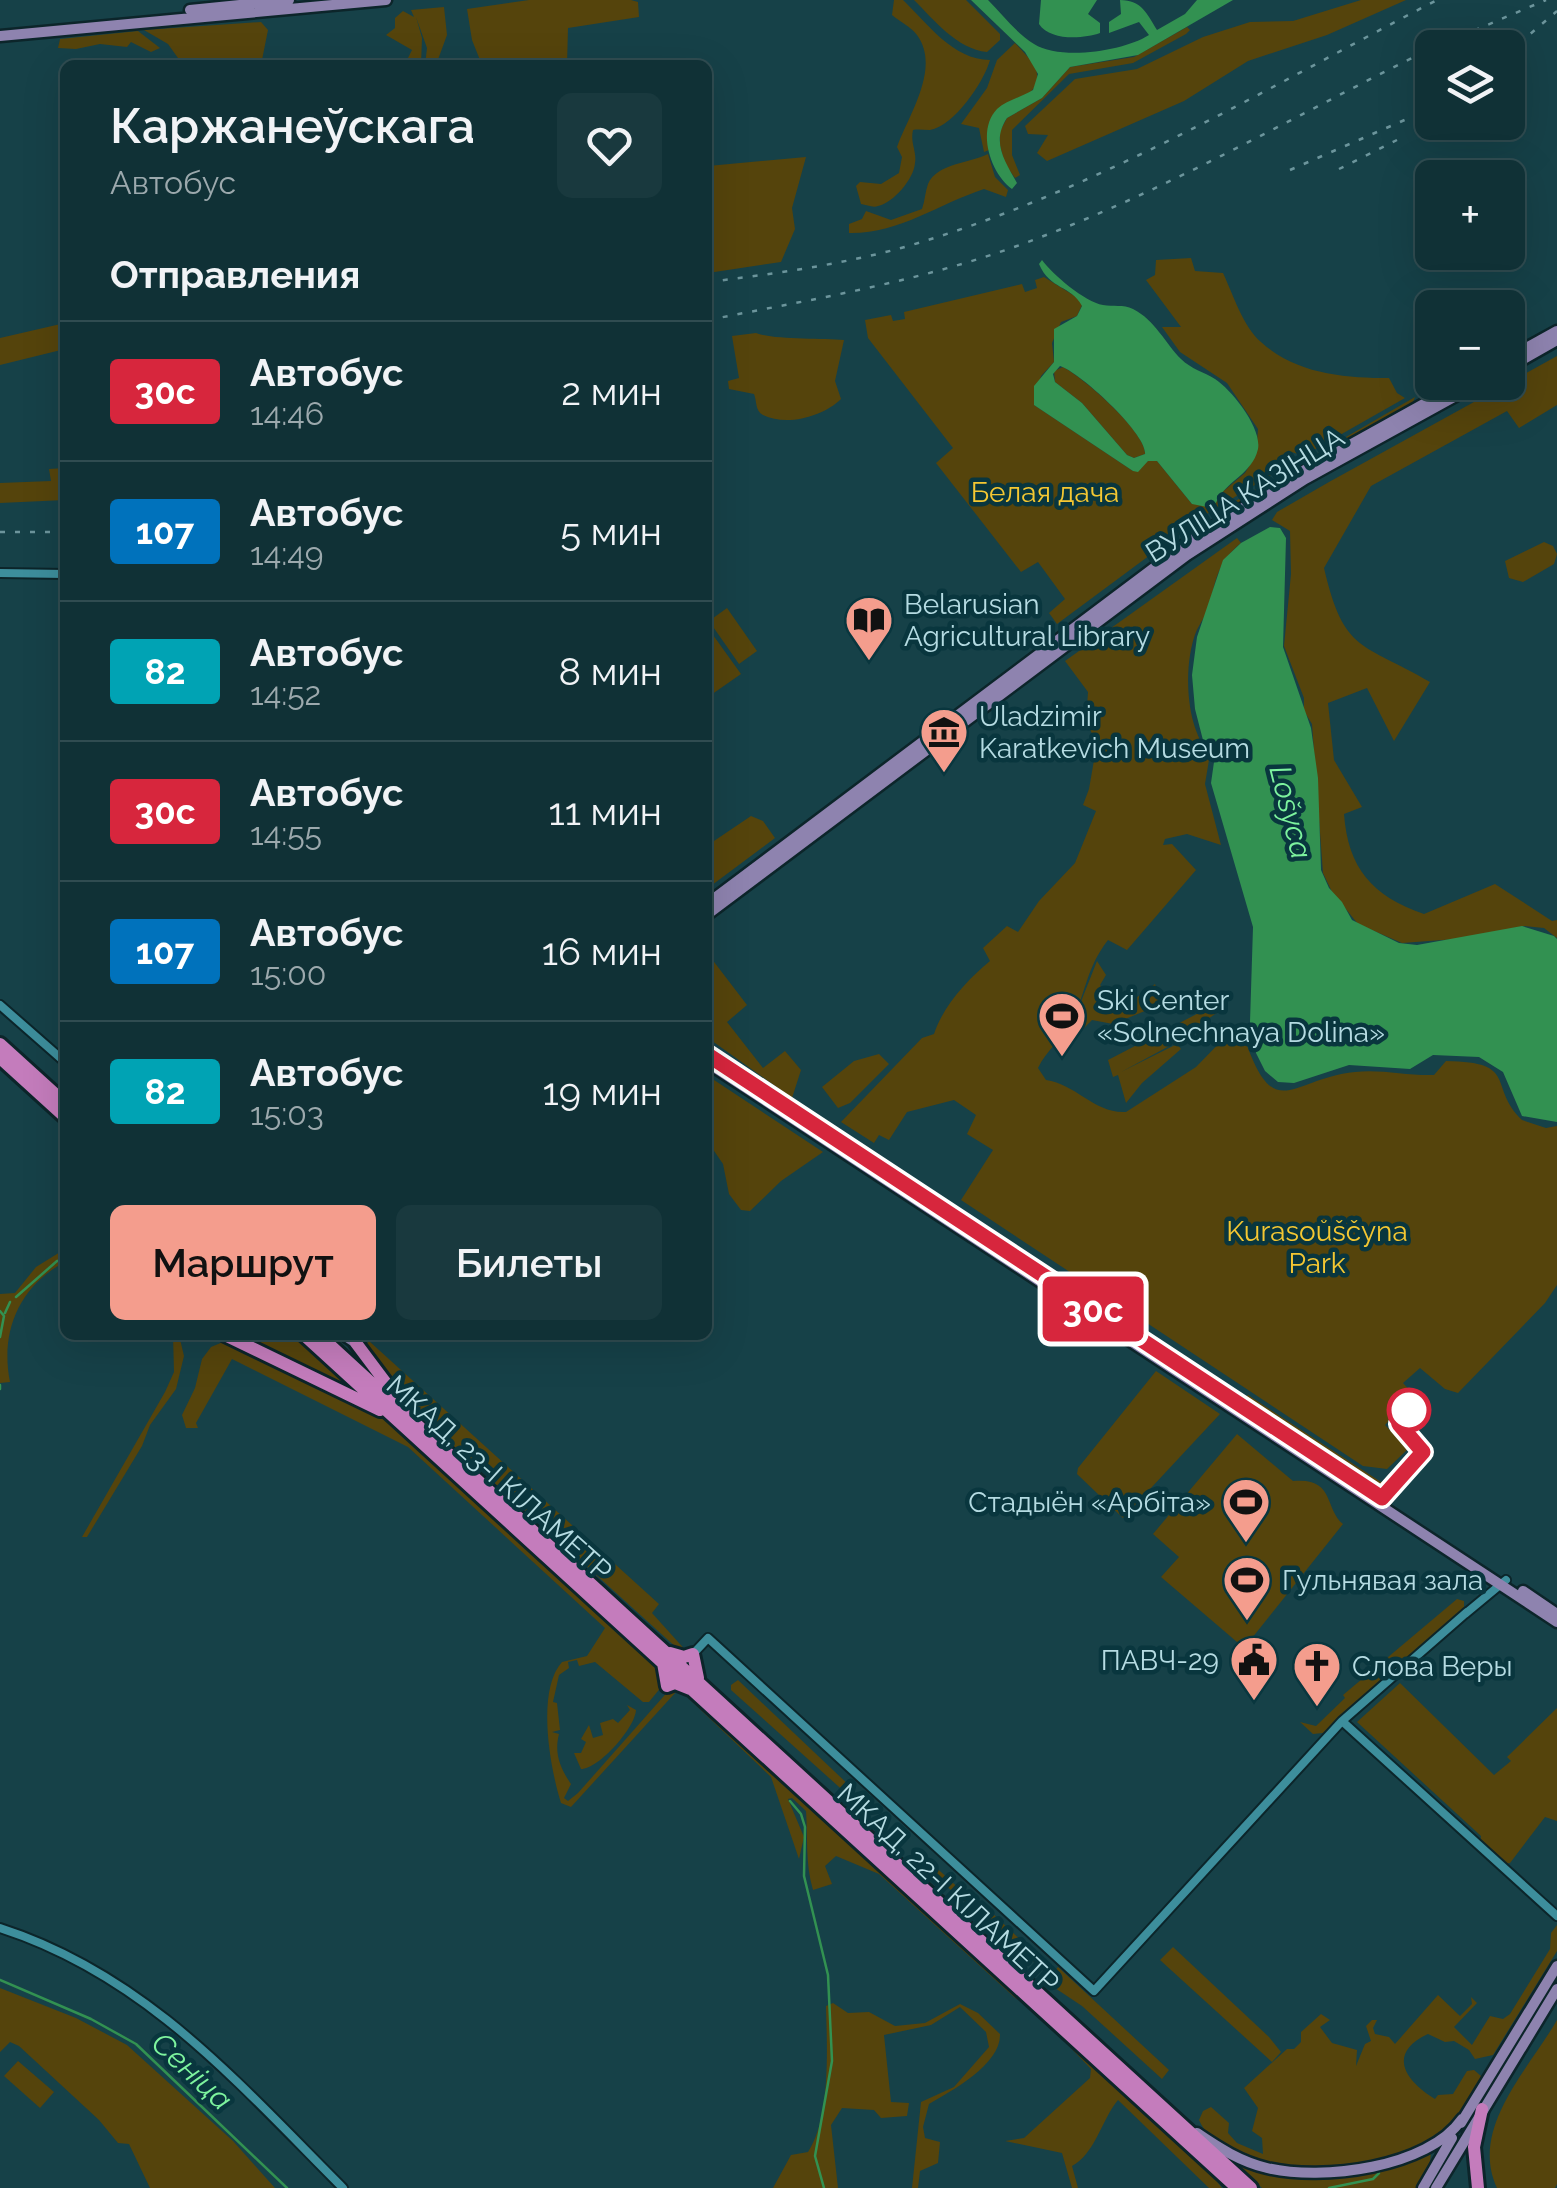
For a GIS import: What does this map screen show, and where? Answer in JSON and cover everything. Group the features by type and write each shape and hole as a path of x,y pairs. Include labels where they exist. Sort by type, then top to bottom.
{"highway":[{"path":"0,1044 60,1098"},
{"path":"0,1058 60,1112"},
{"path":"235,1340 360,1399 403,1424"},
{"name":"МКАД, 23-І КІЛАМЕТР","path":"310,1340 664,1655"},
{"name":"МКАД, 23-І КІЛАМЕТР","path":"326,1340 664,1655"},
{"path":"352,1340 419,1424"},
{"path":"694,1654 698,1686 667,1686 664,1655 694,1654"},
{"name":"МКАД, 22-І КІЛАМЕТР","path":"664,1655 1182,2123 1202,2152"},
{"name":"МКАД, 22-І КІЛАМЕТР","path":"698,1686 1202,2152"},
{"path":"1478,2188 1474,2134 1482,2109"},
{"path":"1202,2152 1224,2188"},
{"path":"1202,2152 1237,2188"},
{"path":"1202,2152 1252,2188"}],"main road":[{"path":"245,9 289,0"},
{"path":"0,34 245,9 386,0"},
{"path":"1525,355 1557,331"},
{"path":"1525,353 1557,340"},
{"name":"ВУЛІЦА КАЗІНЦА","path":"1428,407 1438,400"},
{"name":"ВУЛІЦА КАЗІНЦА","path":"712,901 1139,584 1303,475 1443,400"},
{"name":"ВУЛІЦА КАЗІНЦА","path":"712,911 947,729"},
{"path":"712,1058 1504,1582 1557,1622"},
{"path":"712,1066 1557,1614"},
{"path":"1436,2188 1466,2124 1557,1966"},
{"path":"1182,2123 1246,2161 1284,2171 1320,2172 1370,2166 1423,2152 1446,2140 1482,2109 1557,1990"},
{"path":"1423,2188 1459,2137"}],"street":[{"path":"0,573 60,574"},
{"path":"0,1005 60,1058"},
{"path":"694,1654 708,1638 1094,1991 1352,1711 1504,1582"},
{"path":"1342,1721 1557,1916"},
{"path":"0,1928 96,1973 166,2017 238,2079 290,2139 343,2188"}],"green space":[{"path":"529,0 631,0 638,2 639,17 568,28 567,60 480,60 467,9"},
{"path":"894,0 903,0 931,29 964,54 990,60 975,91 958,112 939,127 913,130 915,159 911,176 890,200 872,207 861,204 856,186 860,182 881,184 899,173 902,157 897,147 921,91 926,62 917,35 892,15"},
{"path":"914,0 966,0 1000,34 1000,40 987,52 976,50 947,32"},
{"path":"1361,0 1406,0 1327,35 1248,61 1184,101 1047,161 1037,153 1048,135 1028,134 1025,126 1075,79 1137,69 1203,37 1250,22 1293,21"},
{"path":"444,7 447,35 438,60 426,60 427,48 416,17 422,38 421,60 408,58 412,50 386,35 395,28 395,18 403,11 414,17 411,10"},
{"path":"261,22 268,30 262,60 179,60 168,44 144,30"},
{"path":"1187,27 1190,30 1186,34 1133,63 1069,74 1012,130 1012,155 1020,175 1015,178 1005,164 1000,146 1000,131 1007,118 1042,98 1070,67 1134,57"},
{"path":"138,31 160,48 151,52 131,42 127,47 100,44 58,48 60,39"},
{"path":"1015,43 1036,66 1038,83 1029,94 996,111 988,130 989,150 984,152 979,128 961,124 987,88 997,60"},
{"path":"988,154 995,177 1008,190 1006,197 984,189 885,229 849,233 849,224 862,219 866,211 891,220 922,209 932,177"},
{"path":"806,157 792,208 795,229 781,262 712,272 712,166"},
{"name":"Белая дача","path":"1191,258 1195,271 1223,273 1249,328 1275,353 1322,372 1389,378 1397,393 1405,398 1303,456 1292,452 1296,460 1200,518 1057,624 1049,613 1065,599 1038,562 1021,572 936,463 953,448 868,338 865,320 891,315 893,321 905,319 904,312 1022,284 1025,292 1037,288 1035,280 1044,277 1078,298 1082,305 1077,316 1061,322 1052,343 1054,362 1041,376 1034,405 1133,471 1148,461 1157,461 1192,504 1220,494 1245,473 1256,455 1258,429 1227,383 1180,352 1162,327 1181,327 1146,280 1155,275 1156,260"},
{"path":"60,324 60,350 0,365 0,338"},
{"path":"756,333 844,340 835,381 841,399 815,415 783,420 760,413 754,394 729,389 728,381 739,378 732,336"},
{"path":"1557,356 1557,405 1519,428 1507,411 1371,486 1324,568 1339,616 1348,631 1372,651 1430,682 1394,741 1367,688 1328,703 1334,760 1362,807 1344,814 1357,865 1377,889 1424,914 1495,884 1552,921 1557,920 1557,938 1544,928 1524,926 1456,939 1402,943 1358,924 1332,892 1323,873 1312,724 1304,711 1304,698 1284,646 1291,574 1290,531 1272,520 1277,512 1477,400 1525,400 1525,374"},
{"path":"1063,367 1125,420 1145,454 1134,458 1127,455 1082,403 1055,382 1054,371"},
{"path":"1415,397 1412,405 1223,515 1220,510"},
{"path":"60,468 60,500 0,503 0,483 51,481 49,469"},
{"name":"Kurasoŭščyna Park","path":"1237,538 1241,543 1220,570 1209,608 1196,632 1188,678 1195,729 1210,754 1205,784 1221,845 1187,834 1165,839 1163,845 1172,844 1196,870 1127,950 1108,940 1095,961 1071,1022 1038,1068 1046,1080 1105,1108 1126,1112 1196,1067 1235,1027 1242,1031 1253,1061 1274,1088 1298,1088 1355,1072 1434,1075 1446,1061 1469,1062 1493,1071 1522,1120 1546,1128 1557,1126 1557,1285 1545,1303 1458,1393 1445,1389 1420,1368 1403,1383 1413,1394 1385,1425 1408,1449 1387,1469 1363,1466 961,1200 993,1150 967,1134 976,1115 954,1100 907,1112 889,1140 879,1135 874,1143 841,1122 922,1038 934,1034 957,994 990,961 983,948 1007,926 1018,932 1039,901 1075,863 1096,811 1083,805 1097,743 1086,722 1088,692 1065,661"},
{"path":"1544,542 1553,546 1557,554 1554,564 1523,582 1509,578 1505,561"},
{"path":"727,608 757,651 739,664 712,625 712,619"},
{"path":"712,634 741,674 712,694"},
{"path":"751,816 763,821 775,838 712,885 712,842"},
{"path":"712,959 747,1005 727,1022 763,1068 785,1051 801,1070 792,1098 712,1041"},
{"path":"1097,961 1106,975 1100,985 1121,1009 1155,984 1162,1004 1113,1024 1092,1020 1082,1030 1069,1032"},
{"path":"1216,1004 1222,1009 1173,1044 1121,1072 1177,1044 1181,1049 1142,1083 1126,1103 1118,1075 1113,1077 1108,1060"},
{"path":"879,1054 889,1064 850,1103 838,1108 822,1087 854,1061"},
{"path":"712,1079 823,1152 781,1181 750,1211 741,1210 729,1194 723,1164 712,1148"},
{"path":"60,1252 60,1265 36,1284 16,1312 8,1346 10,1382 0,1383 0,1294 15,1293 36,1267"},
{"path":"173,1340 180,1340 184,1356 176,1389 150,1425 142,1446 87,1537 82,1537 165,1392 174,1372"},
{"path":"248,1340 303,1340 367,1397"},
{"path":"369,1341 659,1604 652,1613 688,1653 678,1649 404,1401 364,1347"},
{"path":"223,1342 385,1416 663,1672 662,1686 649,1702 643,1702 595,1662 579,1666 577,1660 568,1662 569,1668 559,1675 553,1702 557,1703 560,1730 552,1732 559,1734 559,1760 571,1784 564,1798 568,1801 578,1793 671,1688 685,1689 1209,2171 1222,2188 1209,2188 1118,2100 1086,2154 1072,2166 1078,2188 1072,2188 1062,2153 1005,2141 1024,2138 1090,2078 1091,2069 1036,2012 1014,1997 879,1874 836,1856 825,1866 832,1884 813,1890 806,1811 792,1798 788,1799 804,1837 799,1859 771,1777 683,1693 676,1692 571,1807 561,1803 550,1751 549,1691 562,1662 587,1656 605,1628 408,1447 232,1359 196,1423 198,1428 186,1428 182,1415 195,1388 202,1359 211,1347"},
{"path":"1156,1371 1220,1414 1123,1518 1077,1474 1078,1468"},
{"path":"1248,1395 1381,1482 1389,1478 1383,1486 1372,1486 1314,1450 1314,1444 1254,1405 1248,1407 1241,1402"},
{"name":"Стадыён «Арбіта»","path":"1237,1434 1293,1481 1306,1481 1322,1489 1343,1524 1244,1648 1161,1577 1179,1557 1153,1534"},
{"path":"1457,1599 1464,1601 1464,1608 1323,1733 1313,1734 1300,1722 1316,1726 1345,1698 1343,1695"},
{"path":"738,1680 853,1789 848,1795 731,1690"},
{"path":"1400,1683 1494,1775 1557,1708 1557,1821 1545,1817 1510,1863 1504,1864 1480,1844 1481,1836 1357,1722"},
{"path":"627,1705 636,1710 623,1737 597,1762 581,1769 574,1753 581,1753 586,1742 581,1739 589,1725 593,1738 603,1735 600,1723 613,1719 618,1723 630,1710"},
{"path":"918,1851 1041,1959 1036,1964 975,1906 962,1900 913,1856"},
{"path":"1557,1925 1557,1951 1493,2055 1475,2059 1454,2041 1445,2042 1428,2034 1407,2050 1404,2059 1409,2076 1435,2099 1438,2095 1453,2094 1467,2071 1474,2070 1481,2076 1465,2111 1440,2140 1385,2160 1311,2167 1242,2156 1216,2142 1199,2120 1203,2111 1211,2107 1229,2123 1228,2133 1237,2143 1263,2154 1262,2138 1252,2131 1258,2108 1244,2088 1287,2049 1294,2049 1301,2042 1301,2032 1321,2014 1330,2020 1320,2027 1332,2043 1357,2050 1356,2066 1365,2044 1371,2041 1366,2026 1372,2020 1377,2020 1375,2034 1389,2037 1395,2044 1438,1995 1460,2016 1472,2004 1471,1997 1477,2003 1454,2027 1472,2045 1490,2016 1503,2019 1510,2014 1550,1949 1551,1933"},
{"path":"1173,1947 1269,2037 1281,2052 1272,2062 1160,1960"},
{"path":"1058,1967 1169,2070 1162,2079 1082,2006 1052,1986 1050,1976"},
{"path":"0,1988 76,2018 127,2045 233,2141 275,2188 150,2188 129,2144 118,2143 99,2120 19,2046 10,2042 0,2052"},
{"path":"833,2003 848,2013 869,2012 895,2026 925,2023 960,2004 978,2013 1000,2034 993,2056 984,2066 962,2084 929,2104 923,2127 925,2138 940,2142 938,2163 920,2171 918,2188 912,2188 921,2102 954,2087 989,2047 986,2032 960,2007 931,2025 884,2035 891,2102 909,2103 907,2116 881,2118 874,2110 842,2108 831,2125 838,2188 773,2188 791,2155 808,2152 821,2120 826,2082 826,2006"},
{"path":"1557,2020 1557,2184 1555,2188 1497,2188 1490,2166 1496,2121"},
{"path":"18,2061 54,2092 40,2108 4,2076"},
{"path":"1440,2148 1419,2188 1262,2188 1234,2161 1274,2172 1396,2163 1431,2152 1430,2162"}],"water":[{"path":"971,0 988,0 1034,44 1076,53 1124,46 1149,35 1139,22 1109,33 1109,22 1121,14 1120,0 1139,5 1157,30 1185,14 1197,0 1233,0 1138,55 1070,67 1042,98 1007,118 1000,143 1017,183 1012,189 992,163 988,129 997,109 1033,90 1038,74 1025,52"},
{"path":"1041,0 1097,0 1088,14 1100,23 1100,33 1076,37 1044,30 1039,24"},
{"path":"1042,260 1087,299 1141,314 1181,359 1215,379 1237,400 1251,421 1258,449 1250,465 1216,503 1207,507 1192,504 1157,461 1148,461 1138,472 1133,471 1034,405 1034,386 1054,362 1054,329 1077,316 1082,306 1049,279 1039,264","holes":["1060,366 1125,419 1145,454 1134,458 1127,455 1082,403 1055,382 1053,374"]},
{"name":"Lošyca","path":"1270,527 1280,528 1286,538 1283,647 1311,728 1318,778 1321,870 1329,888 1352,920 1399,943 1417,945 1522,926 1557,939 1557,1122 1522,1116 1503,1072 1479,1057 1433,1055 1410,1069 1349,1065 1294,1083 1278,1082 1265,1071 1256,1053 1250,1022 1253,927 1211,783 1215,755 1204,744 1192,675 1197,637 1223,560 1241,543"}],"waterway":[{"path":"16,1297 60,1261"},
{"path":"5,1313 10,1302"},
{"name":"Сеніца","path":"0,1311 4,1316 0,1337"},
{"path":"790,1801 801,1814 805,1827 804,1876 828,1975 832,2061 815,2156 824,2188"},
{"name":"Сеніца","path":"0,1980 91,2019 136,2044 287,2188"},
{"path":"1329,2188 1373,2179 1379,2173"}],"railway":[{"path":"712,281 878,254 971,226 1175,138 1437,0"},
{"path":"1475,30 1546,0"},
{"path":"1525,38 1557,11"},
{"path":"712,319 918,276 1001,252 1092,217 1190,171 1415,57"},
{"path":"1290,170 1415,115"},
{"path":"1339,169 1397,140"},
{"path":"0,532 60,532"}],"bus line":[{"name":"30с","path":"712,1058 1382,1498 1423,1452 1399,1424 1409,1410"}],"place":[{"name":"Belarusian Agricultural Library","path":"869,662"},
{"name":"Uladzimir Karatkevich Museum","path":"944,774"},
{"name":"Ski Center «Solnechnaya Dolina»","path":"1062,1058"},
{"name":"Стадыён «Арбіта»","path":"1246,1544"},
{"name":"Гульнявая зала","path":"1247,1622"},
{"name":"ПАВЧ-29","path":"1254,1702"},
{"name":"Слова Веры","path":"1317,1708"}]}
